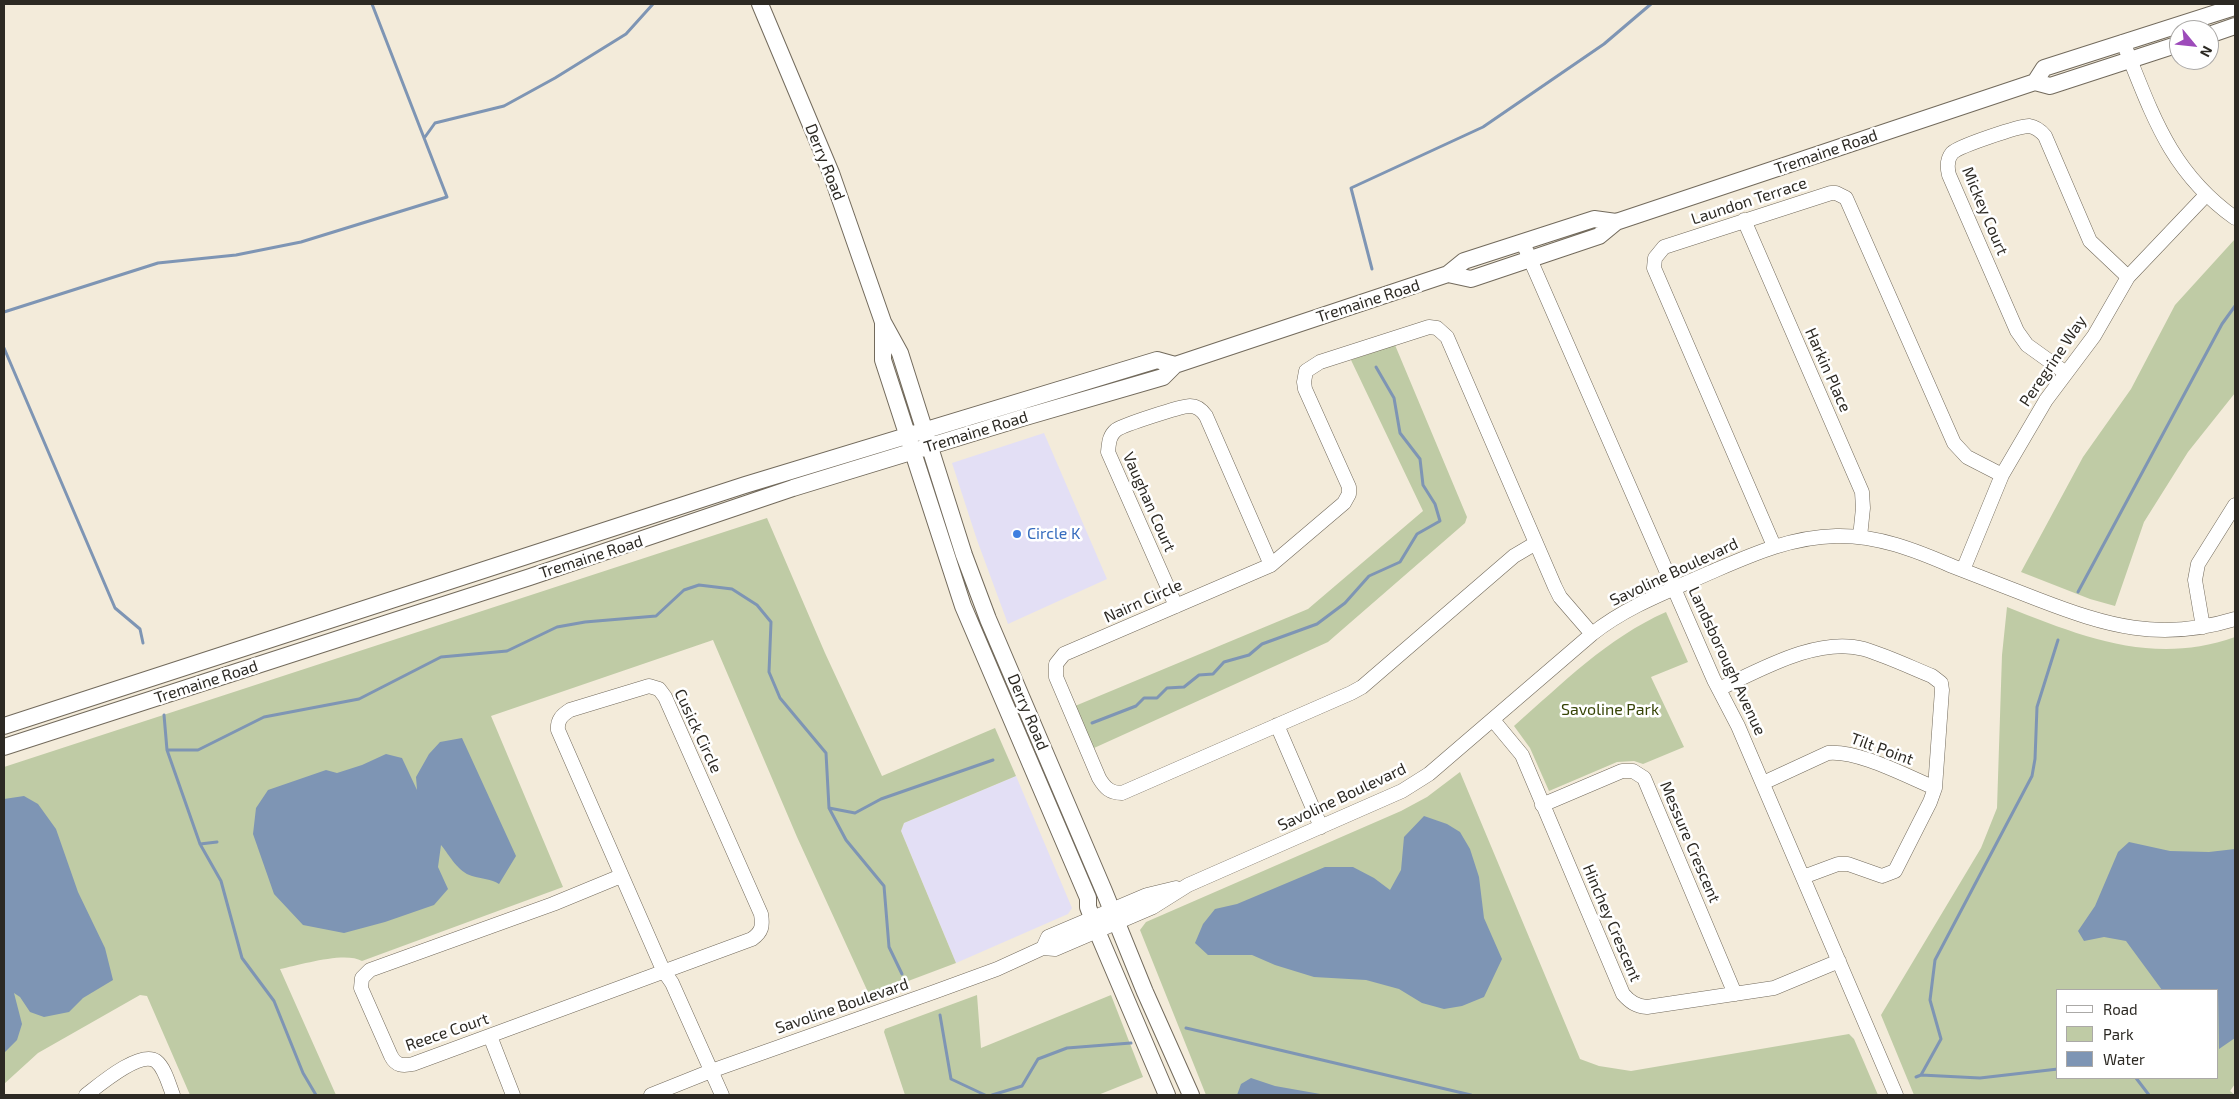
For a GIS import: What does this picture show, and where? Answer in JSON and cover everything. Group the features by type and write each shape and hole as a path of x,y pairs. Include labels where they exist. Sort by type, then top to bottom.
{"main road":[{"name":"Derry Road","path":"760,4 831,173 883,322 900,353 964,555 988,619 1191,1095"},
{"name":"Tremaine Road","path":"2035,82 2044,68 2235,7"},
{"path":"2219,32 2235,26"},
{"name":"Tremaine Road","path":"1448,274 1471,279 1599,236 1616,222 2035,82 2050,86 2169,47"},
{"name":"Tremaine Road","path":"4,747 539,574 793,488 1163,377 1175,365 1448,274 1464,261 1594,219 1616,222"},
{"name":"Derry Road","path":"883,322 883,360 911,452 963,606 1088,898 1088,907 1167,1095"},
{"name":"Tremaine Road","path":"4,726 735,488 924,429 1157,360 1175,365"}],"street":[{"path":"2124,42 2170,149 2183,170 2206,195 2235,218"},
{"name":"Mickey Court","path":"2066,373 2027,345 2017,332 1949,174 1948,162 1952,153 1963,146 2024,127 2039,130 2045,136 2090,241 2128,277"},
{"name":"Laundon Terrace","path":"1774,546 1654,268 1655,258 1664,246 1744,220 1831,193 1836,193 1846,198 1956,448 1968,457 2002,475"},
{"name":"Peregrine Way","path":"1963,570 2002,475 2046,400 2094,336 2128,277 2206,195"},
{"name":"Harkin Place","path":"1744,220 1862,492 1863,508 1860,537"},
{"name":"Landsborough Avenue","path":"1523,243 1674,588 1763,783 1896,1095"},
{"name":"Nairn Circle","path":"1536,543 1514,556 1362,687 1343,698 1122,792 1110,791 1104,787 1056,677 1056,664 1064,654 1271,565 1344,503 1349,494 1346,479 1305,389 1306,371 1320,362 1429,327 1438,328 1447,337 1560,597 1592,634"},
{"name":"Vaughan Court","path":"1176,606 1108,452 1111,436 1122,427 1186,407 1197,407 1202,411 1206,416 1271,565"},
{"path":"2203,627 2195,580 2198,564 2235,505"},
{"name":"Savoline Boulevard","path":"651,1095 711,1071 997,969 1043,948 1048,937 1095,924 1114,916 1153,907 1188,885 1321,827 1415,783 1493,720 1592,634 1627,610 1774,546 1821,537 1860,537 1904,547 2084,617 2110,625 2158,630 2203,627 2235,619"},
{"path":"1719,689 1804,652 1826,646 1864,649 1932,676 1940,683 1942,690 1935,788 1930,802 1894,871 1882,876 1848,864 1838,864 1802,877"},
{"name":"Cusick Circle","path":"663,970 752,939 759,934 762,922 665,697 659,689 649,686 570,710 561,716 557,725 621,876 663,970 672,983 722,1095"},
{"name":"Hinchey Crescent","path":"1493,720 1522,755 1623,994 1638,1006 1647,1008 1774,988 1839,961"},
{"path":"1277,725 1321,827"},
{"name":"Tilt Point","path":"1763,783 1828,753 1838,752 1861,757 1935,788"},
{"name":"Messure Crescent","path":"1542,805 1622,771 1633,771 1644,778 1735,994"},
{"name":"Reece Court","path":"621,876 553,904 370,970 362,978 361,988 391,1056 397,1064 413,1064 569,1008 663,970"},
{"path":"490,1036 513,1095"},
{"path":"86,1095 134,1062 145,1058 154,1060 160,1066 173,1095"}],"shaded area":[{"path":"1044,433 1107,579 1008,624 977,540 952,463"},
{"path":"1016,776 1072,908 1068,914 956,963 901,831 904,823"}],"green space":[{"path":"2235,239 2235,393 2188,452 2144,522 2115,606 2090,599 2021,572 2083,457 2131,389 2175,305"},
{"path":"1395,345 1467,517 1465,523 1328,642 1094,748 1075,706 1308,609 1423,511 1351,360"},
{"path":"767,518 825,653 882,776 995,728 1016,776 904,823 901,831 956,963 871,995 867,990 797,837 713,640 491,716 563,887 362,961 345,957 334,958 280,969 336,1095 190,1095 147,996 140,995 38,1053 4,1084 4,767"},
{"path":"2007,607 2091,637 2147,648 2175,649 2205,645 2235,637 2235,1084 2230,1091 2235,1095 1914,1095 1881,1015 1981,848 1997,808 2002,655"},
{"name":"Savoline Park","path":"1666,612 1688,662 1651,677 1684,747 1643,764 1634,761 1617,762 1549,791 1530,748 1514,726 1605,648 1644,623"},
{"path":"1460,772 1580,1059 1599,1066 1631,1071 1849,1034 1854,1039 1878,1095 1206,1095 1140,930 1146,922 1401,811 1427,797"},
{"path":"977,995 981,1048 1111,995 1143,1077 1098,1095 905,1095 884,1032 885,1029"}],"water":[{"path":"462,738 516,856 499,884 467,874 455,863 441,845 438,867 448,889 434,905 385,922 344,933 303,925 274,894 253,834 256,808 268,790 326,770 337,773 362,765 386,754 402,758 417,790 416,777 429,754 440,742"},
{"path":"24,796 38,804 56,829 78,892 105,948 113,980 83,998 69,1012 44,1017 30,1012 20,997 14,993 22,1024 17,1040 4,1053 4,799"},
{"path":"1424,816 1447,824 1460,832 1470,849 1479,877 1484,918 1502,959 1484,997 1462,1006 1444,1009 1422,1003 1399,989 1366,980 1314,977 1275,965 1252,955 1208,955 1195,943 1203,924 1215,909 1237,904 1325,867 1353,867 1374,878 1390,890 1401,870 1404,837"},
{"path":"2129,842 2170,851 2209,852 2235,849 2235,1038 2219,1049 2219,989 2161,989 2126,941 2104,937 2084,941 2078,931 2095,906 2118,852"},
{"path":"1251,1078 1275,1086 1326,1095 1237,1095 1241,1084"}],"waterway":[{"path":"4,312 158,263 236,255 301,242 447,197 372,4"},
{"path":"425,137 435,123 504,106 555,78 626,34 653,4"},
{"path":"1372,269 1351,188 1483,127 1604,44 1651,4"},
{"path":"2078,592 2222,324 2235,306"},
{"path":"4,348 115,608 140,629 143,643"},
{"path":"1092,723 1136,706 1144,698 1157,698 1167,688 1184,687 1199,675 1213,674 1224,662 1249,655 1262,644 1317,624 1345,603 1369,576 1400,562 1417,534 1440,521 1435,504 1423,485 1420,459 1400,433 1394,398 1376,367"},
{"path":"164,715 167,750 198,750 264,717 359,699 441,657 507,651 557,627 585,622 656,616 684,590 699,585 732,589 757,605 771,622 769,672 780,698 826,753 829,808 846,840 884,886 889,947 902,974"},
{"path":"1921,1075 1941,1039 1930,1000 1935,960 2032,776 2035,759 2037,707 2058,640"},
{"path":"167,750 200,844 221,881 242,958 274,1001 303,1073 316,1095"},
{"path":"829,808 855,813 881,799 993,760"},
{"path":"200,844 217,842"},
{"path":"940,1015 951,1079 985,1095"},
{"path":"1186,1028 1471,1095"},
{"path":"992,1095 1022,1086 1038,1059 1067,1048 1131,1043"},
{"path":"1916,1077 1921,1075 1980,1078 2056,1069"},
{"path":"2137,1079 2149,1095"}],"place":[{"name":"Circle K","path":"1017,534"}]}
